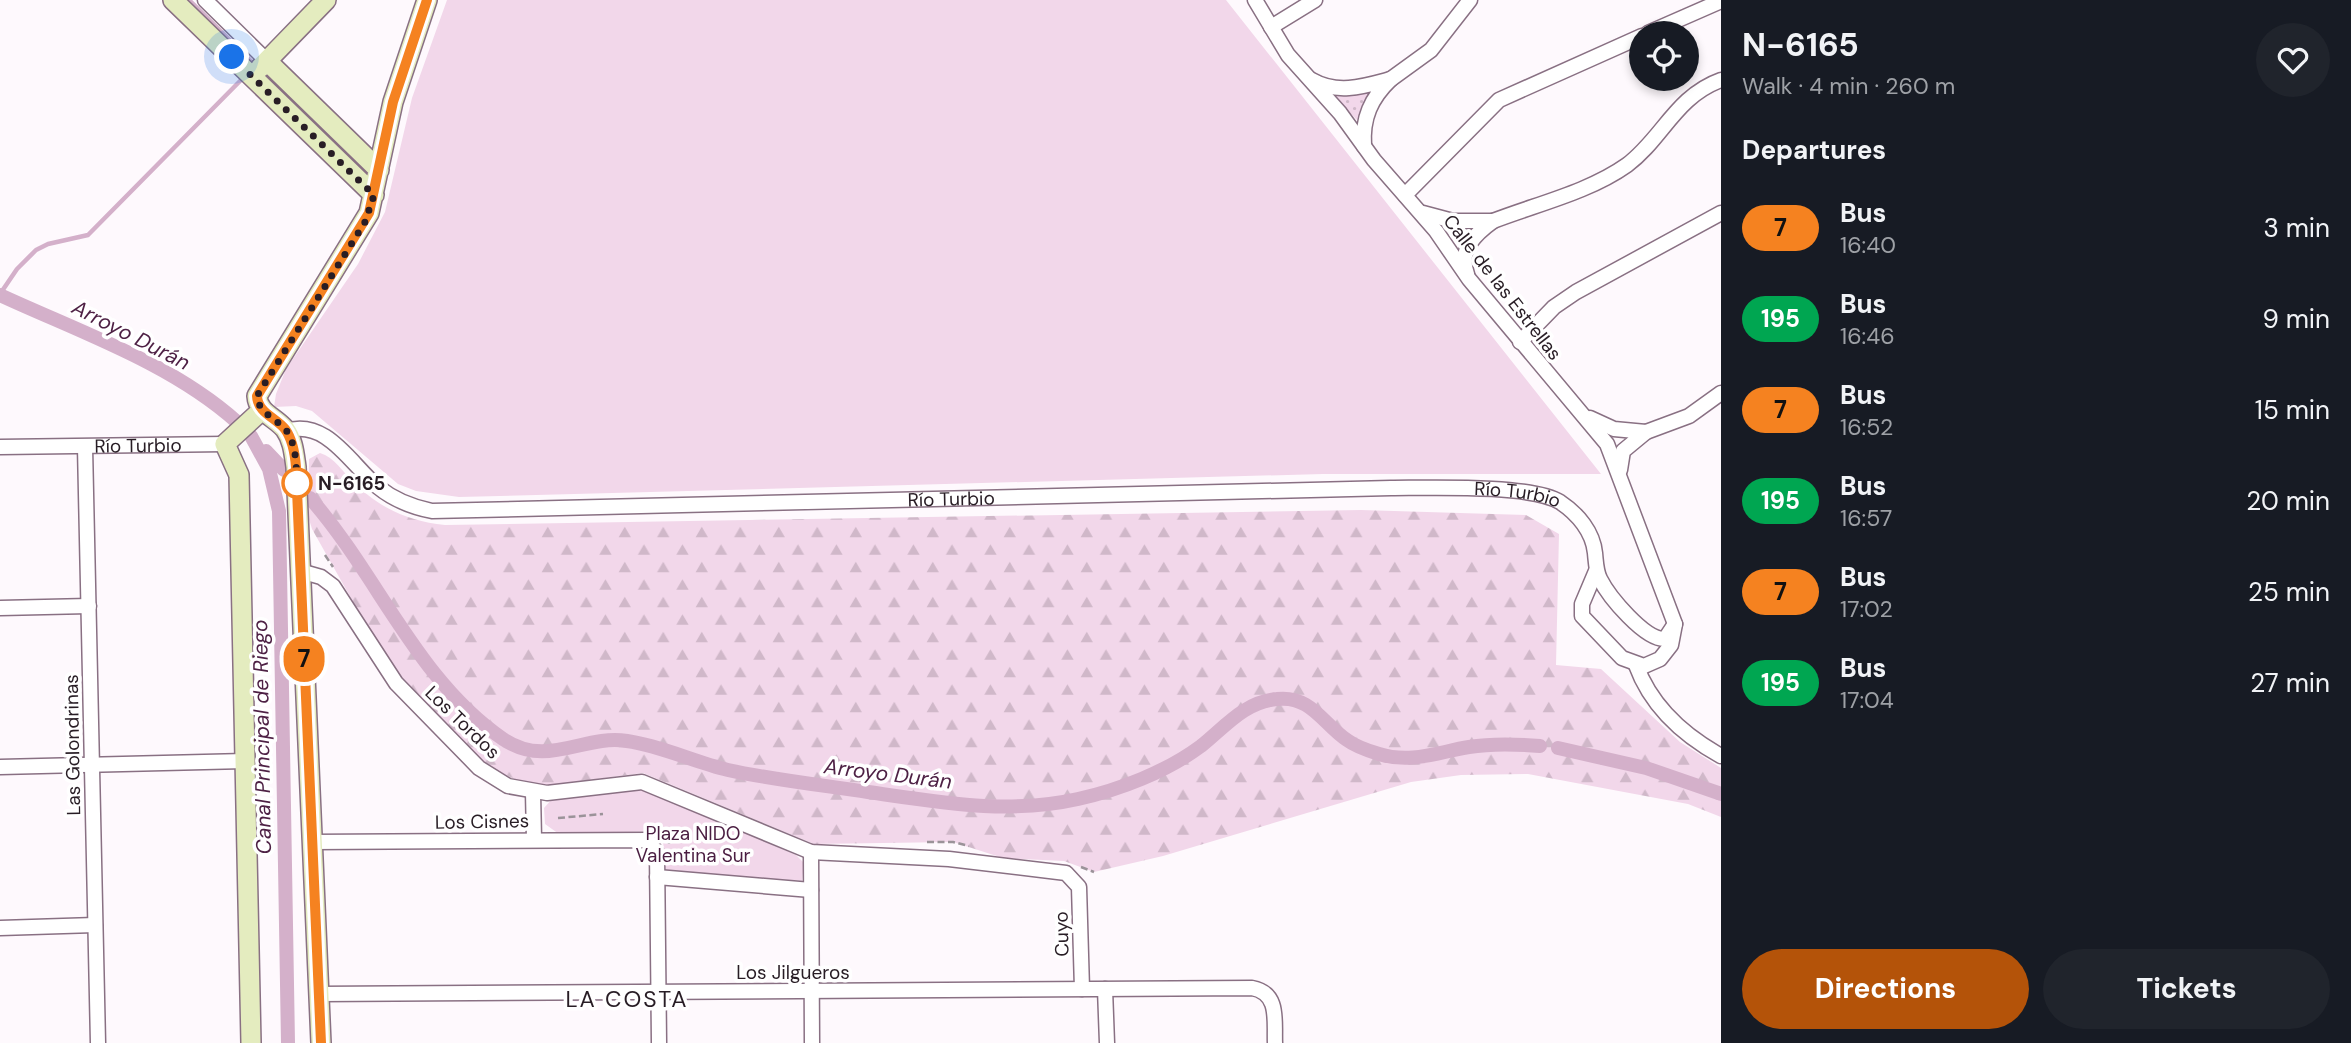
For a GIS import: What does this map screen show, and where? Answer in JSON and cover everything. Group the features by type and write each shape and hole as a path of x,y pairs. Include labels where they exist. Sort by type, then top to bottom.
{"street":[{"path":"173,0 374,195"},
{"path":"205,0 379,170"},
{"path":"252,76 326,0"},
{"path":"321,1043 296,467 292,442 286,431 262,410 257,401 258,393 365,222 374,195 393,102 427,0"},
{"name":"Calle de las Estrellas","path":"1255,0 1288,55 1340,113 1364,147 1420,212 1469,279 1607,444 1620,472 1675,624"},
{"path":"1271,27 1315,0"},
{"path":"1364,147 1364,126 1370,106 1391,79 1431,50 1470,0"},
{"path":"1675,21 1721,1"},
{"path":"1405,195 1499,100 1629,42"},
{"path":"1306,75 1324,85 1345,88 1391,79"},
{"path":"1469,279 1464,263 1466,251 1477,234 1493,221 1617,171 1637,156 1688,98 1721,80"},
{"path":"1420,212 1453,221 1493,221"},
{"path":"1520,342 1555,307 1577,292 1721,213"},
{"path":"1620,472 1623,451 1646,432 1689,416 1721,393"},
{"path":"1576,409 1614,429 1646,432"},
{"path":"251,1043 239,475 225,444 262,410"},
{"name":"Río Turbio","path":"286,431 308,428 323,435 390,495 416,508 432,511 1391,488 1532,493 1560,502 1585,525 1594,543 1596,571"},
{"name":"Río Turbio","path":"0,447 225,444"},
{"name":"Las Golondrinas","path":"85,447 98,1043"},
{"name":"Los Tordos","path":"300,570 320,577 333,586 389,674 479,768 508,786 533,792 633,782 650,784 811,852"},
{"path":"1596,571 1617,604 1654,638 1669,636 1675,624"},
{"path":"1596,571 1582,604 1582,616 1622,658 1636,665 1653,664 1666,653 1674,635 1675,624"},
{"path":"0,608 89,607"},
{"path":"1636,665 1650,696 1661,710 1721,756"},
{"path":"0,767 245,761"},
{"path":"533,792 534,839"},
{"name":"Los Cisnes","path":"312,842 639,838 652,843 656,850 657,877"},
{"path":"812,1043 811,852 949,859 1076,872"},
{"name":"Cuyo","path":"1076,872 1080,892 1082,989"},
{"path":"659,1043 657,877 811,890"},
{"path":"0,928 95,925"},
{"name":"Los Jilgueros","path":"319,994 1252,988 1267,994 1274,1007 1275,1043"},
{"path":"1105,989 1107,1043"}],"path":[{"path":"325,555 338,577"},
{"path":"558,818 603,814"},
{"path":"651,827 664,827 669,832 668,855"},
{"path":"916,843 953,842 978,850"},
{"path":"1076,872 1094,872"}],"green space":[{"path":"447,0 1226,0 1601,474 1323,474 459,497 416,491 398,484 312,411 296,406 274,407 286,369 358,264 385,212 412,98"},
{"path":"1376,88 1359,122 1329,92"},
{"path":"320,453 334,461 363,491 384,506 418,520 445,525 1361,510 1526,515 1559,534 1556,665 1601,669 1680,742 1721,768 1721,817 1688,804 1528,774 1461,775 1411,782 1163,856 1094,872 1064,861 1003,858 953,842 814,844 643,773 541,786 522,783 486,765 406,685 383,655 312,529 308,516 309,459"},
{"name":"Plaza NIDO Valentina Sur","path":"630,789 651,792 796,855 804,863 802,881 666,872 662,831 559,834 545,824 544,808 552,799"}],"waterway":[{"path":"189,0 250,60"},
{"path":"0,294 17,269 36,250 48,244 88,235 242,79"},
{"name":"Arroyo Durán","path":"0,295 154,366 183,382 237,422"},
{"name":"Canal Principal de Riego","path":"251,436 269,469 279,511 288,1043"},
{"name":"Arroyo Durán","path":"266,451 284,470"},
{"name":"Arroyo Durán","path":"310,498 446,687 473,715 503,739 535,751 565,749 611,740 627,741 728,770 763,777 921,800 1025,806 1052,804 1094,795 1158,772 1201,746 1245,710 1277,699 1299,701 1350,742 1391,757 1424,756 1487,745 1540,746"},
{"name":"Arroyo Durán","path":"1558,748 1646,768 1721,794"}],"bus line":[{"name":"7","path":"321,1043 295,453 286,431 262,410 257,396 369,213 393,102 427,0"}],"place":[{"name":"N-6165","path":"297,483"}],"district":[{"name":"LA COSTA","path":"627,999"}],"route":[{"path":"232,57 374,195 365,222 257,396 262,410 286,431 292,442 297,492 297,483"}]}
